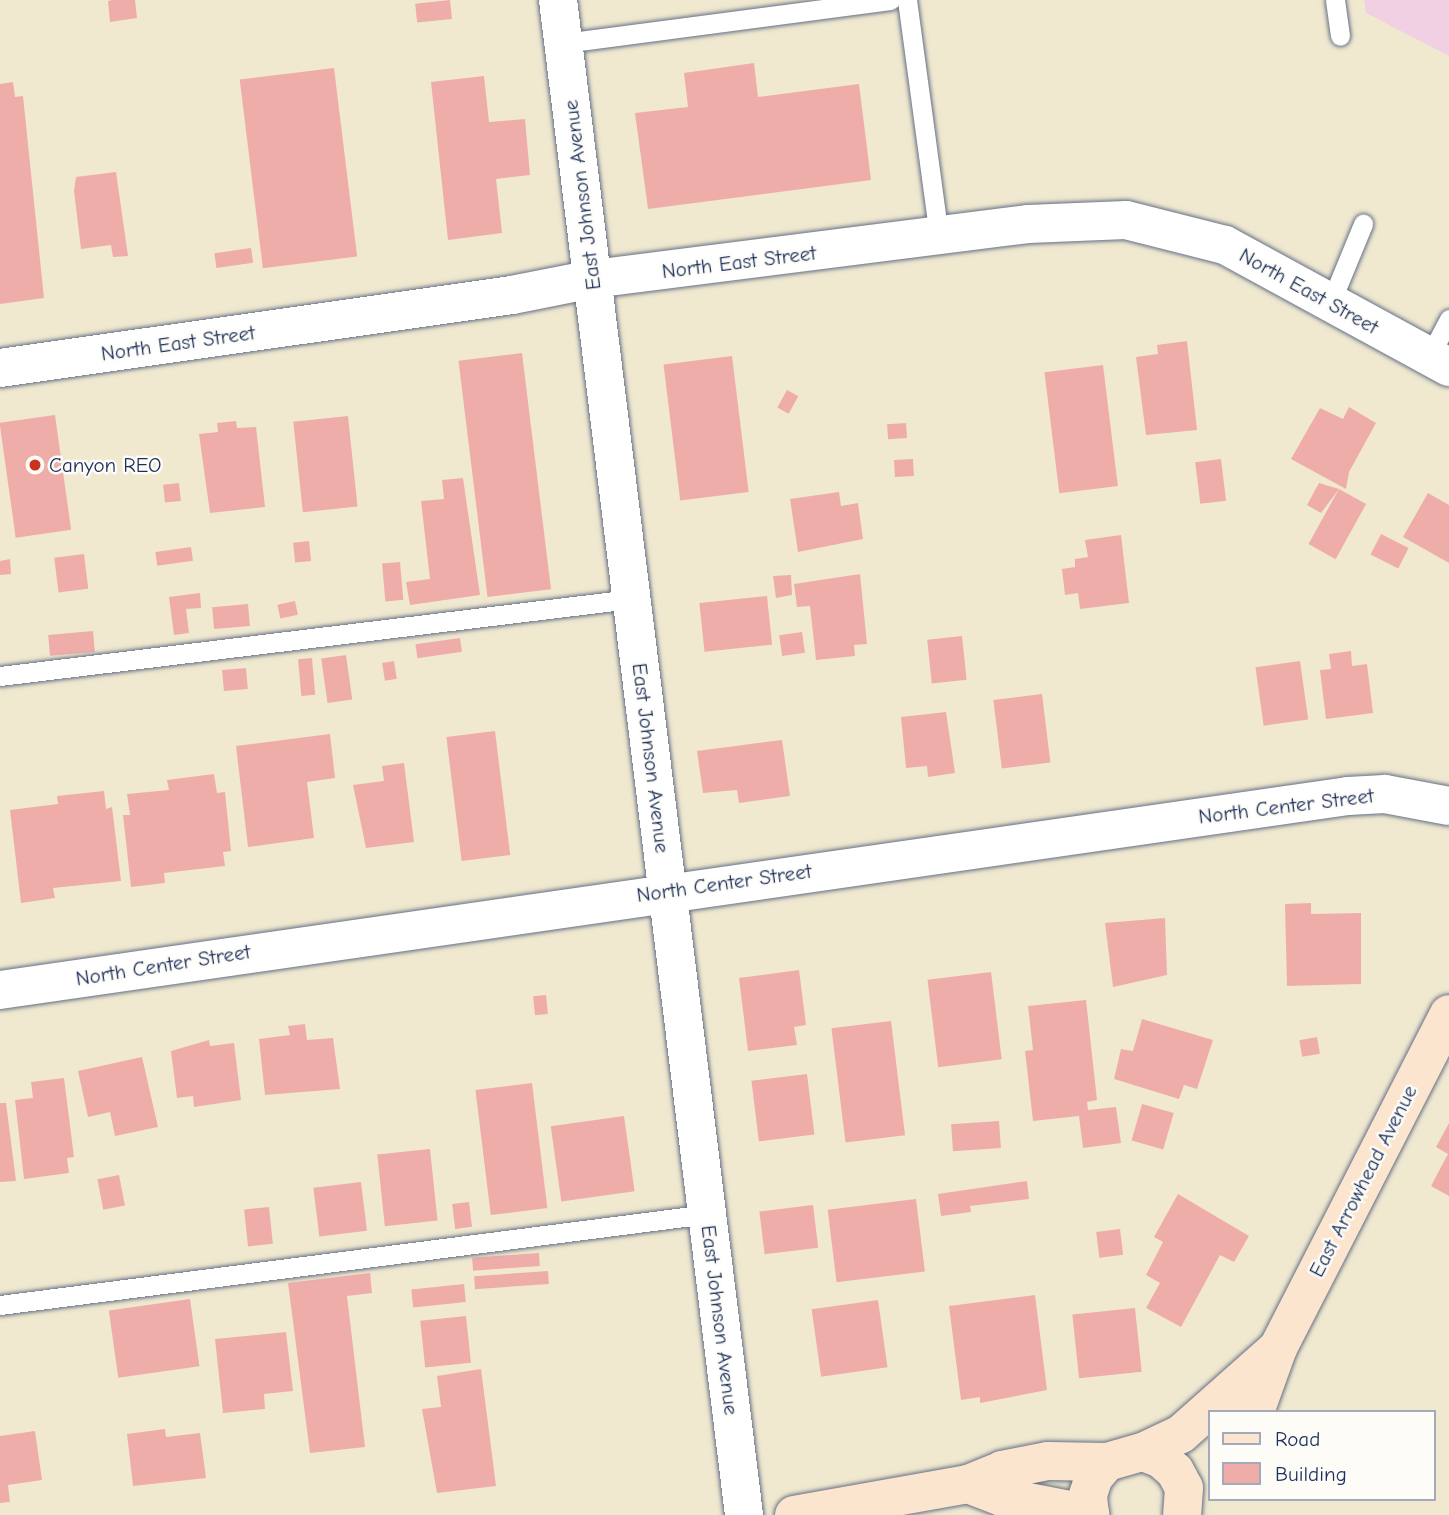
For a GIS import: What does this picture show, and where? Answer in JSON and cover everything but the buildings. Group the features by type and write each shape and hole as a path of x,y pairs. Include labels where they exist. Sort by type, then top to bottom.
{"street":[{"name":"East Johnson Avenue","path":"558,0 744,1515"},
{"name":"North East Street","path":"0,368 512,295 593,279 1028,224 1126,220 1225,245 1439,362"},
{"name":"North Center Street","path":"0,990 668,891 1367,794 1449,806"},
{"name":"East Arrowhead Avenue","path":"1256,1410 1278,1348 1449,1014"},
{"name":"East Arrowhead Avenue","path":"1208,1410 1278,1348"},
{"name":"East Arrowhead Avenue","path":"794,1515 968,1484 1002,1470 1048,1461 1107,1462 1143,1452 1181,1434 1208,1410"},
{"path":"1143,1452 1161,1459 1175,1471 1192,1502"},
{"path":"968,1484 1015,1501 1090,1515 1088,1495 1094,1477 1107,1462"}],"lane":[{"path":"564,43 890,0"},
{"path":"906,0 939,236"},
{"path":"1335,0 1340,36"},
{"path":"1330,304 1363,224"},
{"path":"1439,362 1449,319"},
{"path":"0,676 631,599"},
{"path":"0,1305 707,1214"}],"shaded area":[{"path":"1364,0 1449,0 1449,56 1366,13"}],"place":[{"name":"Canyon REO","path":"35,465"}]}
